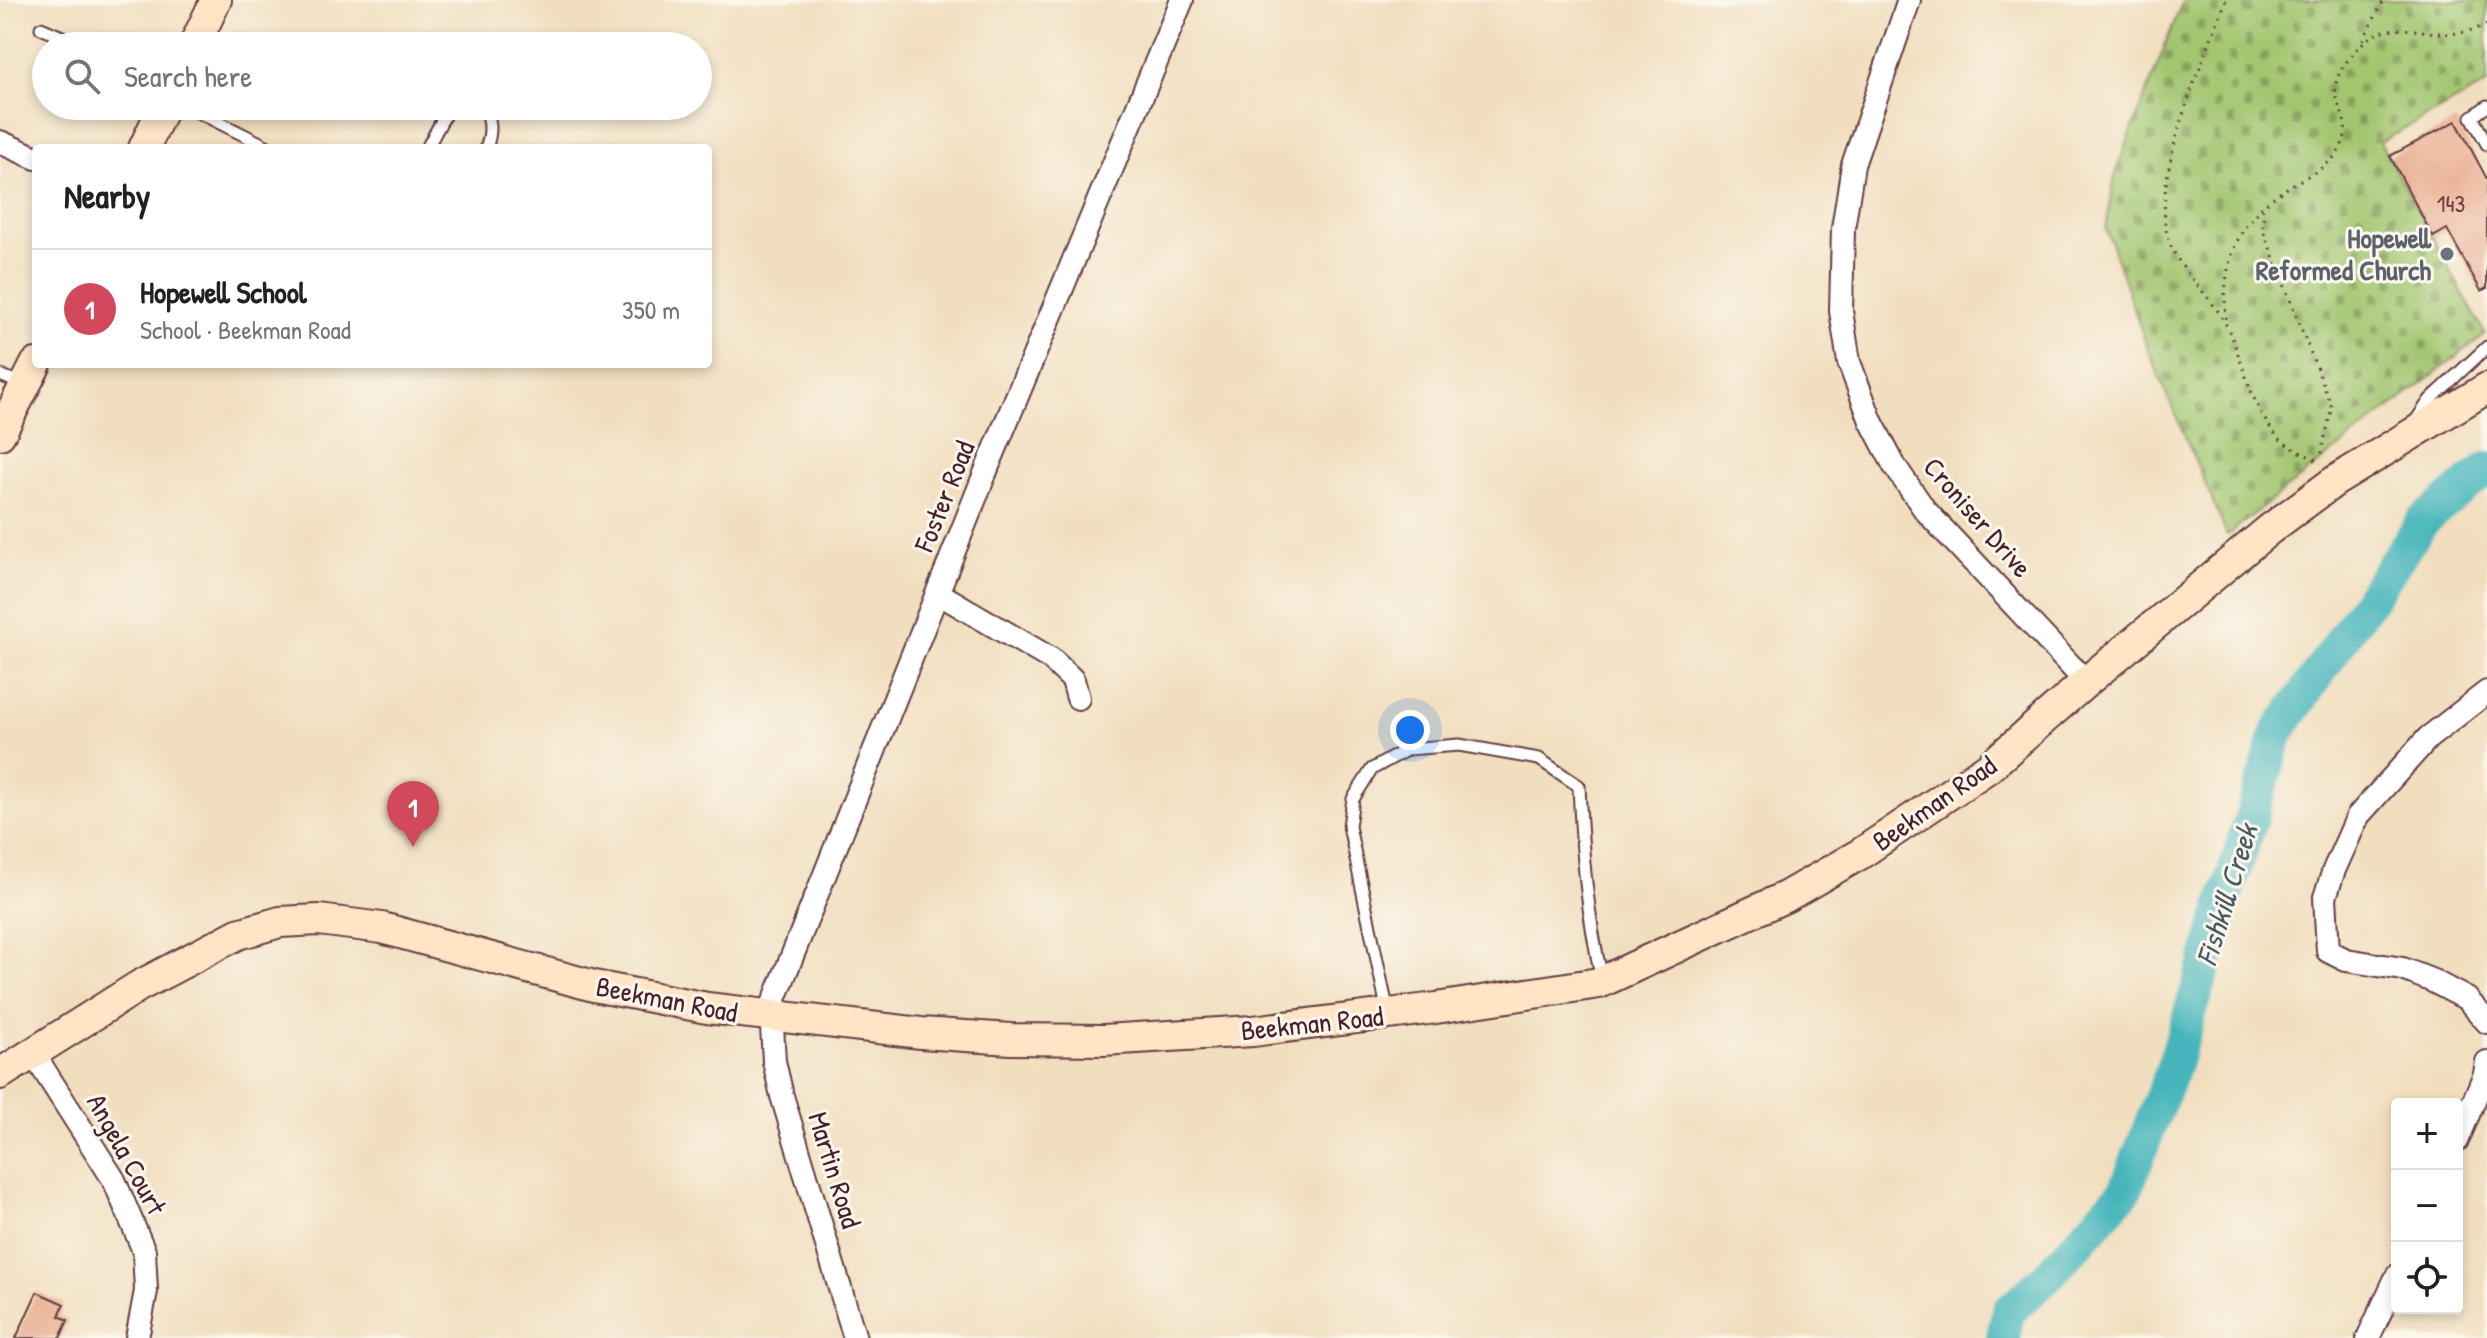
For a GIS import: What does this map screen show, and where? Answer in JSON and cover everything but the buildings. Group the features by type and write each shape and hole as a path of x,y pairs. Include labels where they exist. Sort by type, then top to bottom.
{"street":[{"path":"201,32 216,0"},
{"name":"Foster Road","path":"770,1017 1024,379 1182,0"},
{"name":"Croniser Drive","path":"1909,0 1851,177 1843,229 1841,311 1849,362 1871,421 1887,452 1925,510 2086,682"},
{"path":"146,144 157,120"},
{"path":"0,142 32,156"},
{"path":"0,434 20,375"},
{"name":"Beekman Road","path":"0,1074 139,986 238,934 280,922 319,920 382,928 594,986 707,1008 921,1033 1011,1039 1103,1040 1253,1031 1602,981 1787,896 1860,854 1989,767 2270,529 2335,481 2487,388"},
{"path":"938,593 1051,659 1073,680 1078,698"},
{"path":"2487,692 2428,738 2358,816 2325,897 2328,951 2346,960 2403,969 2433,981 2467,999 2487,1022"},
{"name":"Martin Road","path":"770,1017 774,1061 782,1096 855,1338"},
{"name":"Angela Court","path":"33,1053 114,1180 144,1251 146,1291 137,1338"},
{"path":"2463,1127 2487,1062"},
{"path":"2368,1338 2391,1289"}],"lane":[{"path":"41,28 50,32"},
{"path":"2487,106 2472,117 2487,144"},
{"path":"214,120 262,144"},
{"path":"429,144 442,120"},
{"path":"488,144 491,136 489,120"},
{"path":"2401,442 2430,400 2487,347"},
{"path":"1388,1014 1349,826 1353,799 1372,769 1408,749 1459,745 1539,759 1579,786 1582,853 1602,981"}],"path":[{"path":"2226,0 2176,139 2164,185 2169,241 2180,266 2226,323 2267,422 2279,438 2325,465 2321,452 2331,422 2331,405 2263,230 2261,216 2264,206"},
{"path":"2226,323 2224,289 2229,256 2246,226 2264,206 2323,167 2342,147 2345,120 2334,95 2335,82 2361,44 2384,0"},
{"path":"2361,44 2388,30 2419,29 2456,34 2487,24"}],"green space":[{"path":"2183,0 2487,0 2487,84 2380,142 2485,334 2227,535 2148,350 2106,228 2116,171"}],"waterway":[{"name":"Fishkill Creek","path":"2003,1338 2008,1312 2046,1278 2125,1191 2174,1064 2278,732 2423,521 2487,469"}],"place":[{"name":"Hopewell Reformed Church","path":"2447,254"},
{"name":"Hopewell School","path":"413,847"}]}
